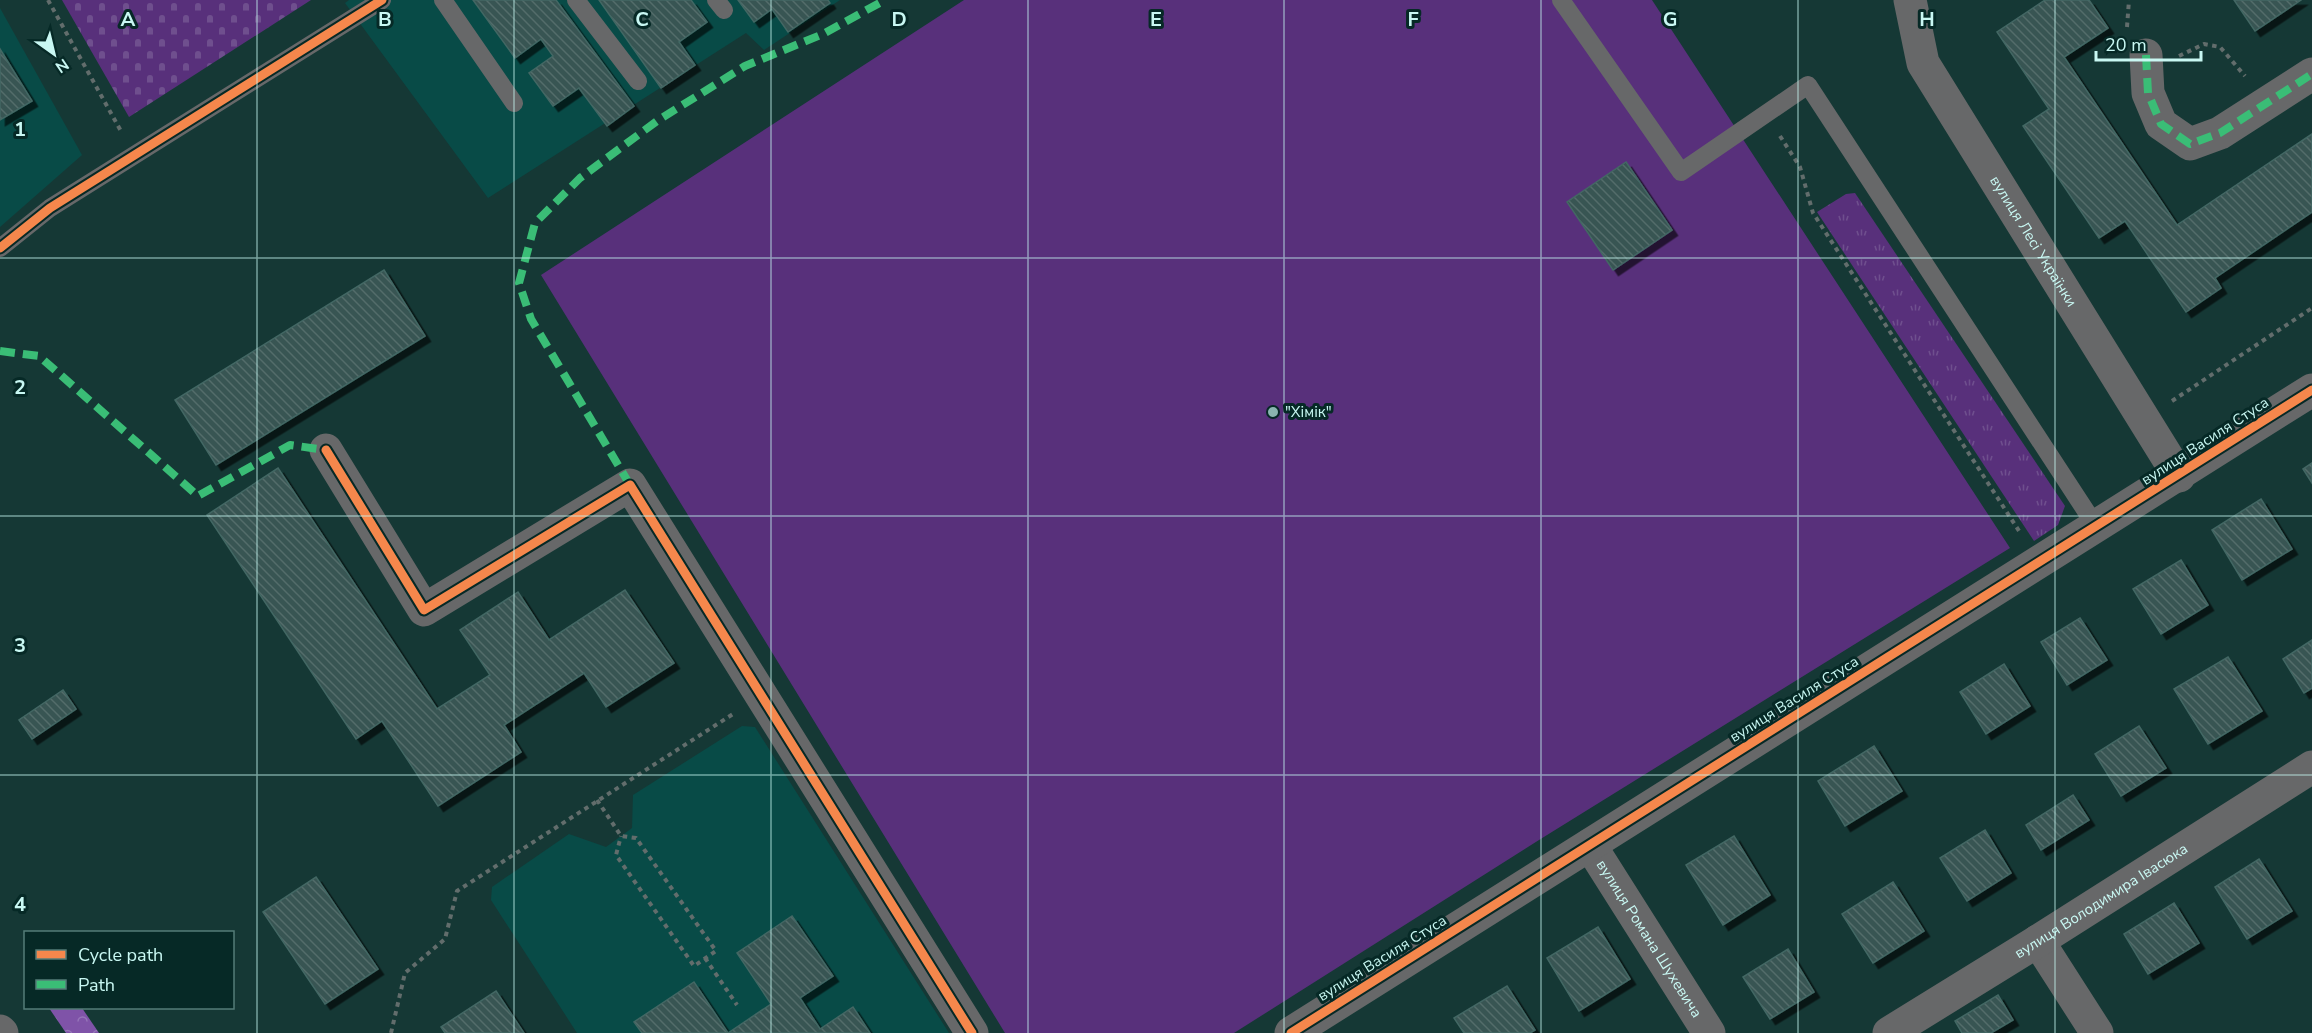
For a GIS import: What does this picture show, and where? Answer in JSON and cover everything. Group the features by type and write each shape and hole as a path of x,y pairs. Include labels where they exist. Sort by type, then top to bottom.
{"street":[{"name":"вулиця Лесі Українки","path":"1910,0 1923,63 2179,476"},
{"path":"2148,45 2148,93 2161,124 2190,144 2220,133 2312,74"},
{"name":"вулиця Василя Стуса","path":"1291,1033 2041,564 2312,390"},
{"path":"326,450 424,610 630,485 972,1033"},
{"name":"вулиця Володимира Івасюка","path":"1889,1033 2312,767"},
{"name":"вулиця Романа Шухевича","path":"1590,844 1709,1033"},
{"path":"2038,941 2097,1033"}],"lane":[{"path":"0,248 50,208 382,0"},
{"path":"444,0 514,103"},
{"path":"576,0 638,81"},
{"path":"1561,0 1681,172 1808,85 2097,528"}],"path":[{"path":"48,0 135,155"},
{"path":"2128,0 2148,45 2178,57 2204,44 2220,47 2244,74 2264,104"},
{"path":"1775,136 1778,134 1800,167 1813,213 2041,564"},
{"path":"2143,417 2159,410 2312,308"},
{"path":"391,1033 405,973 445,939 457,891 761,696"},
{"path":"597,800 621,836 616,855 694,966 716,951 636,838 621,836"},
{"path":"705,958 737,1005"}],"shaded area":[{"path":"349,0 840,0 764,50 746,33 488,198 345,3"},
{"path":"0,8 82,155 0,227"},
{"path":"742,726 755,727 949,1033 577,1033 491,900 492,887 569,834 606,847 632,828 633,795"}],"green space":[{"path":"62,0 311,0 129,117"},
{"name":"\"Хімік\"","path":"964,0 1652,0 2010,548 1539,840 1234,1033 1005,1033 541,275"},
{"path":"1855,193 2065,506 2058,525 2034,541 1817,212 1846,194"},
{"path":"50,1009 83,1009 99,1033 66,1033"}],"building":[{"path":"473,0 556,0 634,106 607,126 579,88 553,106 529,73 553,56 541,39 515,58"},
{"path":"599,0 691,0 707,22 679,42 695,65 661,88"},
{"path":"738,0 828,0 830,3 788,32 772,9 754,22"},
{"path":"2045,0 2089,0 2108,28 2064,57 2177,225 2312,134 2312,212 2215,278 2221,288 2186,312 2125,221 2099,238 2023,126 2049,109 1997,32"},
{"path":"2234,0 2301,0 2255,31"},
{"path":"0,49 32,101 0,120"},
{"path":"1626,162 1672,230 1613,270 1567,202"},
{"path":"384,270 425,336 216,465 175,400"},
{"path":"2312,463 2312,483 2303,469"},
{"path":"278,468 437,709 490,675 460,630 518,592 549,640 625,590 674,663 606,707 584,673 504,725 521,752 438,806 382,721 356,739 207,515"},
{"path":"2261,499 2292,549 2242,580 2212,530"},
{"path":"2181,560 2208,605 2161,634 2133,589"},
{"path":"2080,618 2107,660 2067,685 2041,642"},
{"path":"2312,640 2312,688 2304,693 2283,659"},
{"path":"2228,657 2262,711 2208,744 2174,689"},
{"path":"2004,664 2030,706 1986,734 1960,692"},
{"path":"63,690 76,709 32,739 19,720"},
{"path":"2139,726 2166,768 2121,796 2095,754"},
{"path":"1874,746 1902,791 1845,826 1818,781"},
{"path":"2073,795 2089,820 2041,850 2026,825"},
{"path":"1985,830 2011,873 1967,901 1940,858"},
{"path":"1734,836 1770,895 1723,925 1686,865"},
{"path":"2259,859 2292,911 2247,939 2215,887"},
{"path":"316,877 378,969 325,1004 263,912"},
{"path":"1893,882 1924,931 1873,963 1842,914"},
{"path":"2174,903 2199,943 2148,974 2124,934"},
{"path":"792,916 833,976 800,998 820,1029 853,1007 870,1033 728,1033 771,1004 737,953"},
{"path":"1598,927 1630,979 1579,1011 1547,958"},
{"path":"1788,949 1814,992 1770,1019 1743,977"},
{"path":"694,982 728,1033 642,1033 634,1022"},
{"path":"1507,986 1535,1030 1530,1033 1464,1033 1454,1018"},
{"path":"496,991 524,1033 445,1033 441,1027"},
{"path":"1998,995 2013,1020 1991,1033 1962,1033 1955,1021"}],"marked path":[{"path":"630,485 531,319 519,283 535,223 580,178 657,121 745,66 823,34 885,0"},
{"path":"2146,55 2148,93 2161,124 2190,144 2220,133 2312,74"},
{"path":"0,351 39,356 198,496 290,445 326,450"}],"cycle path":[{"path":"0,248 50,208 382,0"},
{"path":"1291,1033 2312,390"},
{"path":"326,450 424,610 630,485 972,1033"}],"place":[{"name":"\"Хімік\"","path":"1273,412"}]}
